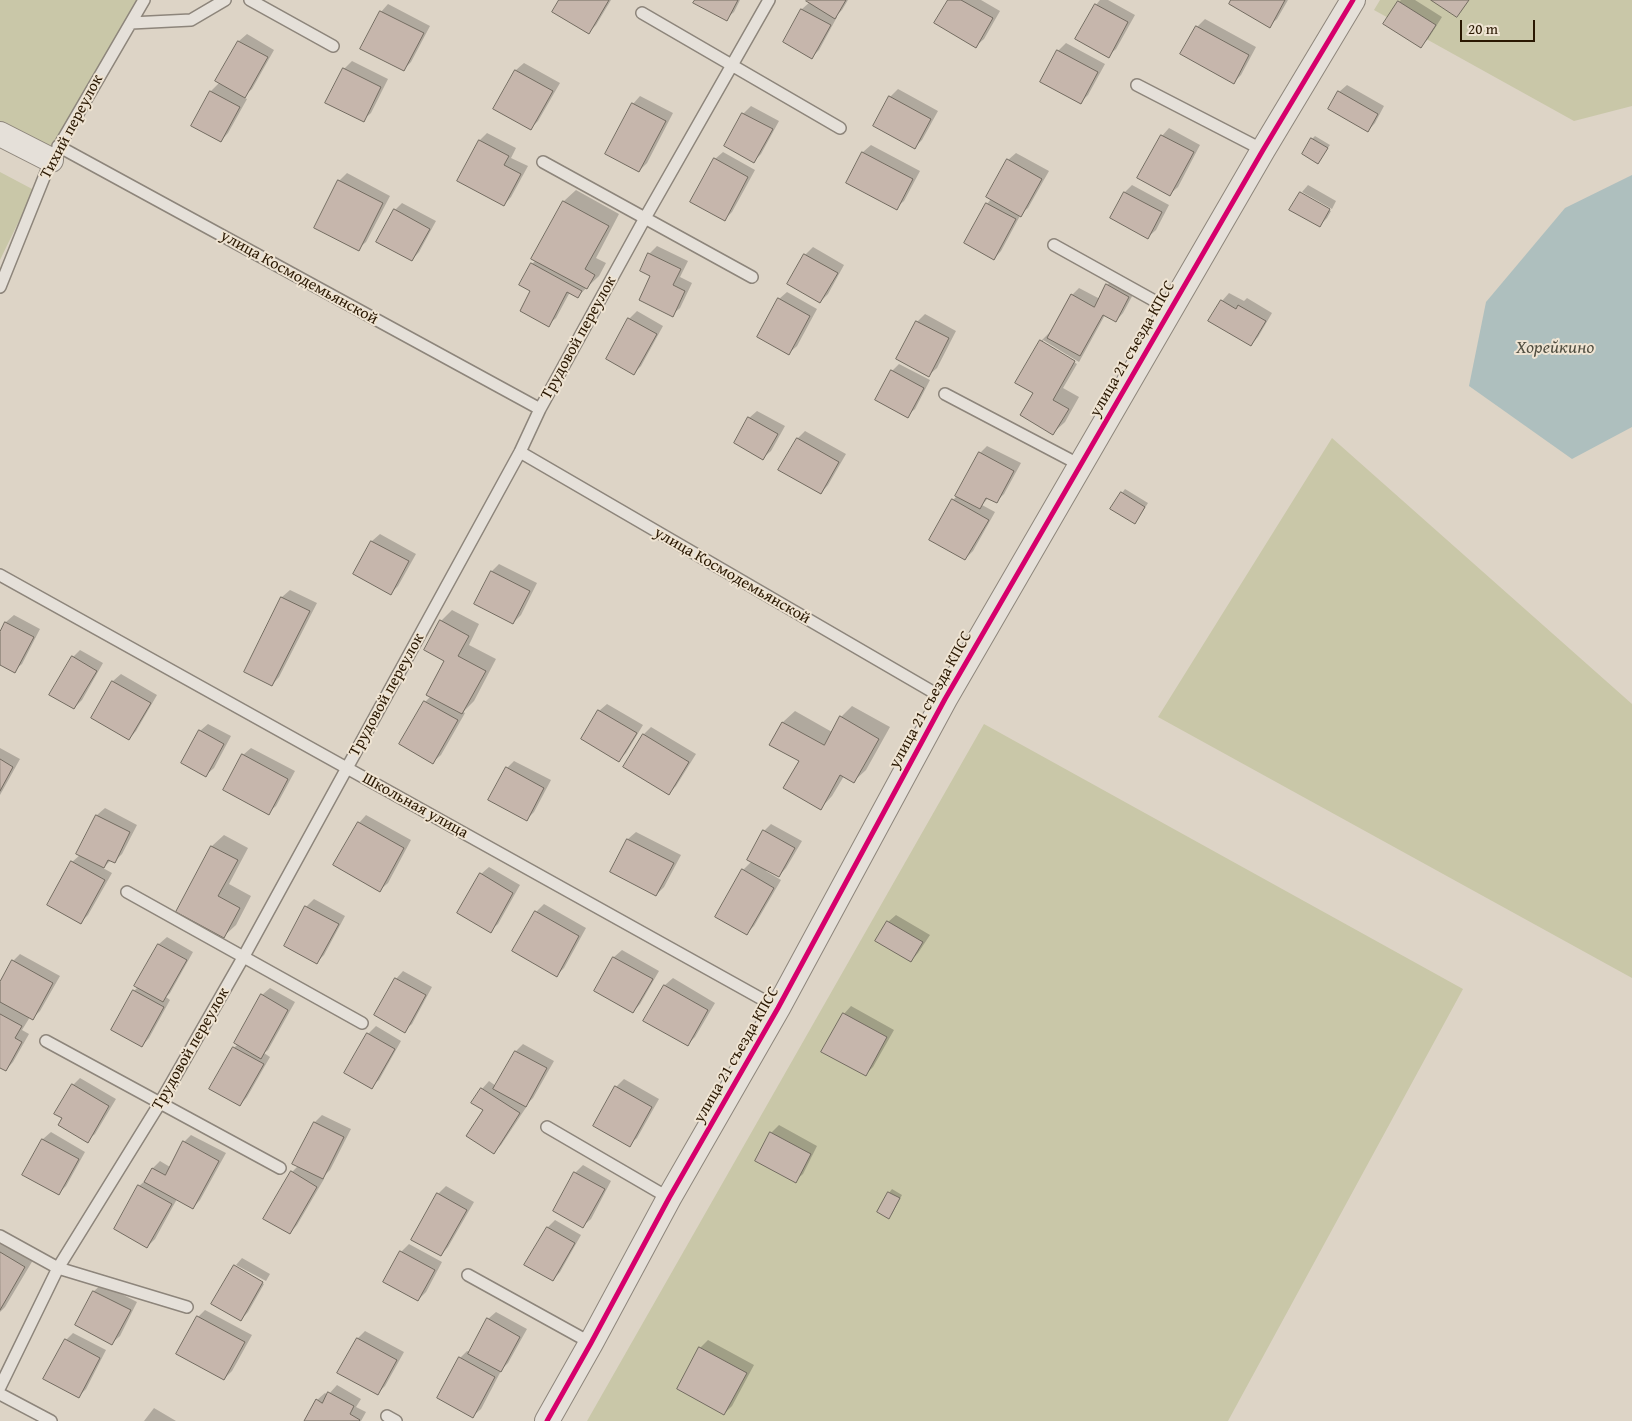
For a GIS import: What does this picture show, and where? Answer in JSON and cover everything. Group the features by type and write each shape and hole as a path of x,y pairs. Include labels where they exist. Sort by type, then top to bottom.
{"street":[{"name":"улица 21 съезда КПСС","path":"546,1421 591,1343 669,1198 778,1008 945,699 1263,150 1353,0"},
{"name":"улица Космодемьянской","path":"0,134 55,153"}],"lane":[{"name":"Тихий переулок","path":"0,287 55,153 144,0"},
{"path":"131,23 191,20 225,0"},
{"path":"250,0 334,46"},
{"name":"Трудовой переулок","path":"0,1387 58,1268 160,1103 244,956 520,452 540,409 645,218 769,0"},
{"path":"642,13 840,128"},
{"path":"1137,86 1263,150"},
{"name":"улица Космодемьянской","path":"55,153 540,409"},
{"path":"543,162 752,278"},
{"path":"1054,245 1171,310"},
{"path":"945,394 1080,465"},
{"name":"улица Космодемьянской","path":"520,452 945,699"},
{"name":"Школьная улица","path":"0,575 778,1008"},
{"path":"127,892 362,1023"},
{"path":"46,1041 280,1168"},
{"path":"547,1127 669,1198"},
{"path":"0,1236 58,1268 187,1306"},
{"path":"468,1275 591,1343"},
{"path":"0,1394 51,1421"}],"shaded area":[{"path":"0,0 144,0 51,160 0,134"},
{"path":"1380,0 1632,0 1632,106 1574,121 1374,10"},
{"path":"0,172 34,190 0,260"},
{"path":"1332,438 1632,704 1632,978 1158,717"},
{"path":"984,724 1463,989 1228,1421 587,1421"}],"water":[{"name":"Хорейкино","path":"1632,175 1632,427 1572,459 1469,386 1486,302 1565,208"}],"building":[{"path":"559,0 609,0 589,34 552,12"},
{"path":"695,0 738,0 727,21 693,3"},
{"path":"807,0 846,0 835,19"},
{"path":"948,0 961,0 993,18 976,48 934,23"},
{"path":"1231,0 1285,0 1270,28 1229,4"},
{"path":"1431,0 1469,0 1457,17"},
{"path":"1398,1 1436,25 1421,48 1383,24"},
{"path":"1095,4 1128,22 1109,58 1075,39"},
{"path":"801,9 831,25 812,59 783,42"},
{"path":"380,11 424,33 404,71 360,49"},
{"path":"1196,26 1249,55 1234,84 1180,54"},
{"path":"238,41 268,57 245,98 215,81"},
{"path":"1057,50 1098,72 1081,104 1040,82"},
{"path":"343,68 381,87 364,122 325,103"},
{"path":"515,70 553,91 531,130 493,109"},
{"path":"210,91 240,107 221,142 191,126"},
{"path":"1338,91 1378,114 1368,132 1328,109"},
{"path":"889,96 931,119 915,149 873,126"},
{"path":"632,103 666,121 639,172 605,154"},
{"path":"742,113 773,129 754,163 724,146"},
{"path":"1161,135 1194,152 1170,196 1137,178"},
{"path":"1311,138 1328,148 1318,164 1302,154"},
{"path":"479,140 509,156 504,165 521,174 504,206 457,181"},
{"path":"862,152 913,179 897,210 846,183"},
{"path":"714,158 748,177 725,221 690,202"},
{"path":"1007,159 1042,179 1021,217 986,197"},
{"path":"338,180 383,203 359,251 314,228"},
{"path":"1124,192 1162,212 1148,239 1110,218"},
{"path":"1300,192 1330,209 1320,227 1289,210"},
{"path":"563,201 609,226 585,269 595,275 587,289 531,259"},
{"path":"986,203 1016,219 994,260 964,243"},
{"path":"394,209 430,229 412,261 376,242"},
{"path":"648,253 681,269 673,285 685,291 673,317 639,300 650,276 640,271"},
{"path":"804,254 838,273 820,303 787,284"},
{"path":"531,263 582,291 578,298 567,292 549,327 520,311 530,291 519,285"},
{"path":"1106,284 1129,297 1116,322 1103,315 1080,356 1047,338 1071,294 1094,307"},
{"path":"778,298 810,316 789,355 757,337"},
{"path":"1221,300 1236,309 1238,305 1266,321 1251,346 1208,321"},
{"path":"628,318 657,334 634,375 606,359"},
{"path":"916,321 949,338 929,377 896,359"},
{"path":"1040,340 1075,361 1053,400 1069,409 1053,435 1020,415 1033,393 1015,383"},
{"path":"891,370 924,388 908,418 875,400"},
{"path":"748,417 778,434 763,460 734,443"},
{"path":"797,438 839,462 821,494 778,470"},
{"path":"979,452 1014,471 997,503 986,498 980,509 955,496"},
{"path":"1121,492 1145,507 1135,524 1110,509"},
{"path":"952,499 989,520 965,560 929,540"},
{"path":"371,541 409,561 391,595 353,574"},
{"path":"491,571 530,591 513,624 474,604"},
{"path":"281,597 310,611 272,686 244,672"},
{"path":"440,620 469,636 458,656 486,671 462,714 426,695 444,661 424,650"},
{"path":"5,622 34,637 15,673 0,665 0,632"},
{"path":"72,656 97,671 74,709 49,695"},
{"path":"112,681 151,703 129,740 91,718"},
{"path":"424,701 458,720 433,764 399,744"},
{"path":"598,710 637,733 619,762 581,739"},
{"path":"840,716 879,739 854,783 840,775 821,810 783,788 799,761 769,745 782,722 824,745"},
{"path":"199,730 224,744 206,777 181,763"},
{"path":"643,734 689,762 669,795 623,767"},
{"path":"242,754 288,779 269,815 223,790"},
{"path":"0,759 13,767 0,791"},
{"path":"506,767 544,788 527,821 488,800"},
{"path":"96,815 130,832 115,863 108,860 104,868 76,854"},
{"path":"358,822 404,848 380,892 333,865"},
{"path":"763,830 795,848 779,877 747,860"},
{"path":"627,839 674,863 656,896 610,872"},
{"path":"211,846 238,860 218,896 240,908 224,938 176,912"},
{"path":"71,861 105,880 81,924 47,905"},
{"path":"742,869 774,888 747,935 715,917"},
{"path":"480,873 513,893 491,933 457,913"},
{"path":"305,906 339,924 317,964 284,946"},
{"path":"535,911 579,936 557,977 512,951"},
{"path":"887,921 923,942 911,962 875,941"},
{"path":"158,944 187,960 163,1002 134,986"},
{"path":"613,957 653,979 633,1013 594,991"},
{"path":"12,960 53,983 33,1020 0,1002 0,982"},
{"path":"395,978 426,995 405,1033 374,1015"},
{"path":"664,985 708,1010 688,1046 643,1021"},
{"path":"133,990 164,1007 142,1047 111,1030"},
{"path":"261,994 288,1010 261,1059 234,1043"},
{"path":"843,1013 887,1037 866,1076 821,1052"},
{"path":"0,1014 22,1026 15,1038 22,1042 6,1071 0,1068"},
{"path":"367,1033 395,1049 372,1089 344,1073"},
{"path":"233,1047 264,1064 240,1106 209,1089"},
{"path":"515,1051 547,1068 526,1107 493,1089"},
{"path":"72,1084 109,1106 88,1143 58,1125 62,1118 54,1114"},
{"path":"615,1086 652,1107 630,1147 593,1126"},
{"path":"481,1088 520,1113 494,1154 466,1136 483,1110 471,1103"},
{"path":"314,1122 344,1137 323,1179 292,1164"},
{"path":"770,1132 811,1154 796,1183 755,1161"},
{"path":"42,1139 79,1159 59,1195 22,1175"},
{"path":"183,1141 219,1161 193,1209 144,1182 152,1168 165,1175"},
{"path":"291,1171 317,1187 290,1234 263,1219"},
{"path":"574,1172 605,1189 583,1228 553,1211"},
{"path":"138,1185 172,1204 147,1248 114,1229"},
{"path":"888,1192 900,1198 889,1219 877,1212"},
{"path":"437,1193 467,1210 441,1256 411,1240"},
{"path":"547,1227 575,1243 553,1281 524,1265"},
{"path":"400,1251 435,1270 418,1301 383,1282"},
{"path":"0,1252 25,1267 0,1310"},
{"path":"234,1265 263,1282 241,1321 211,1304"},
{"path":"93,1291 131,1310 112,1345 75,1325"},
{"path":"197,1316 245,1342 224,1380 176,1354"},
{"path":"487,1318 520,1337 501,1372 468,1354"},
{"path":"357,1338 397,1360 378,1395 337,1373"},
{"path":"65,1339 100,1358 79,1398 43,1379"},
{"path":"699,1347 747,1373 724,1415 677,1389"},
{"path":"459,1357 495,1377 473,1418 437,1398"},
{"path":"328,1392 354,1406 350,1414 360,1420 304,1421 316,1399 322,1403"}],"cycle path":[{"path":"547,1421 669,1198 778,1008 945,699 1263,150 1353,0"}]}
